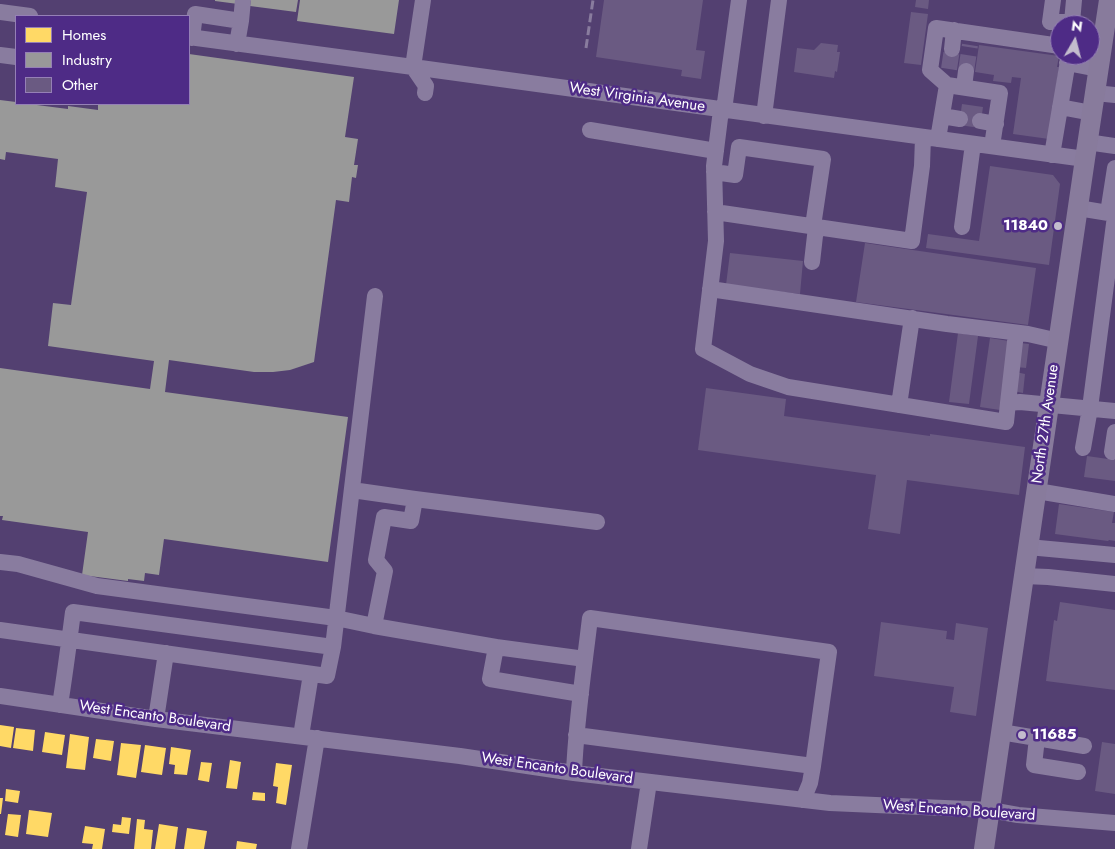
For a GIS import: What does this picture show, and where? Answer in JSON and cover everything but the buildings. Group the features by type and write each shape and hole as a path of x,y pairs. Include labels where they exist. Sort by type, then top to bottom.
{"main road":[{"name":"North 27th Avenue","path":"984,849 1109,0"}],"street":[{"path":"237,44 243,0"},
{"path":"423,0 413,67 426,86 425,92"},
{"path":"739,0 716,150 714,172 716,241 704,349 750,374 788,387 1006,422 1016,333"},
{"path":"764,116 779,0"},
{"path":"1053,0 1050,22 1072,22 1074,0"},
{"path":"0,12 22,15"},
{"path":"190,37 195,14 241,21"},
{"path":"992,146 988,123 1000,93 964,88 948,77 930,70 936,28 954,30 971,39 1050,45"},
{"path":"952,49 954,30"},
{"name":"West Virginia Avenue","path":"190,37 1052,154 1115,146"},
{"path":"0,55 15,57"},
{"path":"1052,154 1067,65"},
{"path":"1086,65 1098,69"},
{"path":"964,88 966,71"},
{"path":"715,212 912,241 922,166 931,138 942,116 948,77"},
{"path":"1095,93 1115,95"},
{"path":"1060,107 1092,113"},
{"path":"942,116 960,119"},
{"path":"590,130 716,150"},
{"path":"962,227 973,144"},
{"path":"714,172 735,175 740,147 823,159 814,226 812,262"},
{"path":"1083,448 1110,291 1115,168"},
{"path":"1078,208 1113,214"},
{"path":"710,288 1016,333 1058,341"},
{"path":"0,630 327,676 336,618 375,296"},
{"path":"899,405 912,318"},
{"path":"1008,403 1049,404 1115,411"},
{"path":"1112,452 1115,432"},
{"path":"352,490 597,522"},
{"path":"1037,491 1115,504"},
{"path":"374,626 385,571 376,560 384,517 411,521 415,499"},
{"path":"1028,547 1115,555"},
{"path":"0,562 18,564 97,586 336,618 501,648 585,659"},
{"path":"1024,576 1115,584"},
{"path":"60,705 73,612 332,647"},
{"path":"574,773 576,735 590,618 828,652 813,766 804,800"},
{"path":"501,648 490,679 581,694"},
{"path":"156,719 166,653"},
{"path":"299,849 309,737 311,674"},
{"name":"West Encanto Boulevard","path":"0,696 156,719 309,737 574,773 804,800 843,804 990,810 1018,815 1115,823"},
{"path":"1002,732 1084,746"},
{"path":"576,735 813,766"},
{"path":"1037,738 1034,765 1078,772"},
{"path":"639,849 649,782"}],"tunnel":[{"path":"966,71 970,45"},
{"path":"949,69 952,49"}],"railway":[{"path":"586,48 593,0"}],"place":[{"name":"11840","path":"1058,226"},
{"name":"11685","path":"1022,735"}]}
